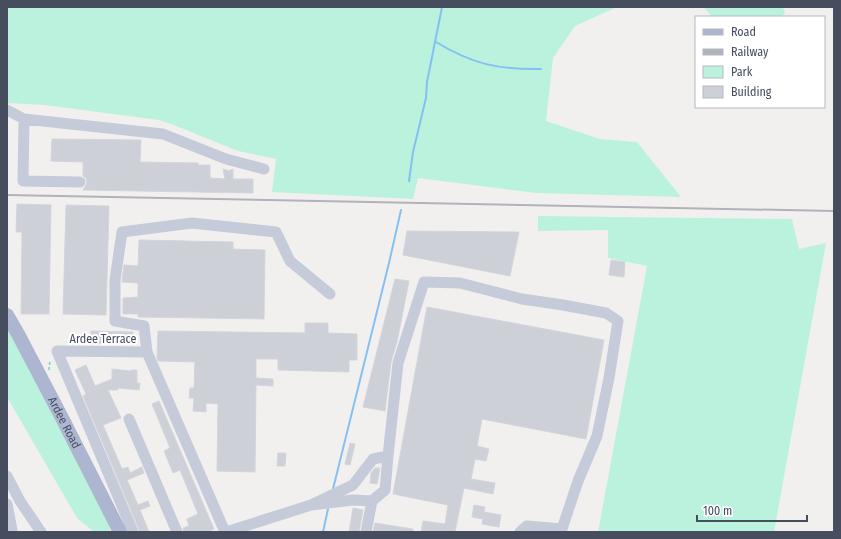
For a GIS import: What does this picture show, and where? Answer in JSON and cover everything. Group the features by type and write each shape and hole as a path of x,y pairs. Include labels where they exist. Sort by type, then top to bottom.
{"main road":[{"name":"Ardee Road","path":"7,315 122,526"}],"street":[{"path":"7,110 24,119 163,134 226,159 264,169"},
{"path":"24,119 23,180 80,182"},
{"path":"147,352 144,326 115,321 115,280 122,232 192,223 276,232 290,261 330,294"},
{"path":"366,532 372,501 385,490 398,363 424,282 460,283 522,299 606,313 618,321 599,429 578,481 562,529 527,526 520,532"},
{"name":"Ardee Terrace","path":"133,532 122,526 57,351 147,352 225,532"},
{"path":"129,419 177,532"},
{"path":"225,532 312,505 352,485 373,460 388,456"},
{"path":"7,476 20,501 41,532"},
{"path":"7,490 20,501"},
{"path":"312,505 354,500 372,501"},
{"path":"7,504 12,530"}],"path":[{"path":"42,380 48,374 51,357 57,351"}],"green space":[{"path":"7,7 617,7 575,26 553,58 546,121 600,139 637,142 681,197 536,193 418,178 413,199 272,192 276,159 238,151 159,120 44,105 7,103"},
{"path":"704,7 783,7 785,14 780,16 711,16"},
{"path":"538,216 792,219 799,249 826,243 774,532 598,532 647,266 608,258 608,230 538,231"},
{"path":"7,325 109,525 110,532 94,532 77,518 7,397"}],"building":[{"path":"52,139 141,140 140,162 198,163 198,165 210,165 210,178 225,179 223,169 229,171 233,169 233,179 253,179 253,193 83,190 87,183 86,178 83,176 83,162 51,161"},
{"path":"17,204 51,205 49,314 21,314 22,232 16,232"},
{"path":"66,205 109,206 106,315 63,314"},
{"path":"407,231 519,232 510,276 403,255"},
{"path":"139,240 233,242 233,249 265,250 264,319 138,317 138,314 123,314 123,298 138,297 138,283 122,281 124,265 138,266"},
{"path":"611,260 625,262 624,277 609,275"},
{"path":"395,279 409,281 397,342 391,362 385,411 363,407"},
{"path":"427,307 604,340 586,439 482,419 477,446 489,449 486,461 475,459 471,479 495,483 493,494 464,488 455,532 421,532 423,521 445,524 448,505 393,494"},
{"path":"305,323 328,323 328,333 357,334 357,360 349,360 349,372 278,370 278,359 256,359 256,378 273,379 273,386 256,385 255,472 217,471 218,404 206,403 206,412 193,411 194,398 189,398 190,388 194,388 195,362 158,361 158,331 305,333"},
{"path":"91,331 133,332 133,344 91,343"},
{"path":"86,365 95,386 112,379 112,369 131,371 137,370 137,383 140,383 139,390 118,388 118,390 108,390 121,418 103,425 122,469 128,467 130,473 142,467 144,473 127,480 138,505 148,501 150,506 140,510 149,532 140,532 83,396 86,394 75,370"},
{"path":"159,401 214,529 207,532 184,532 183,528 189,526 187,519 198,514 180,470 173,473 164,451 170,448 152,404"},
{"path":"350,443 355,444 350,465 345,464"},
{"path":"278,453 286,453 285,466 277,466"},
{"path":"375,468 380,468 377,484 370,483 371,473"},
{"path":"474,505 485,507 484,512 501,515 499,527 482,524 483,519 472,517"},
{"path":"353,508 363,510 359,532 349,532"},
{"path":"375,523 413,529 413,532 373,532"}],"waterway":[{"path":"409,181 413,152 426,98 427,82 442,7"},
{"path":"436,42 462,56 486,64 499,67 541,69"},
{"path":"333,489 401,210"},
{"path":"323,532 328,509"}],"railway":[{"path":"7,195 834,211"}]}
